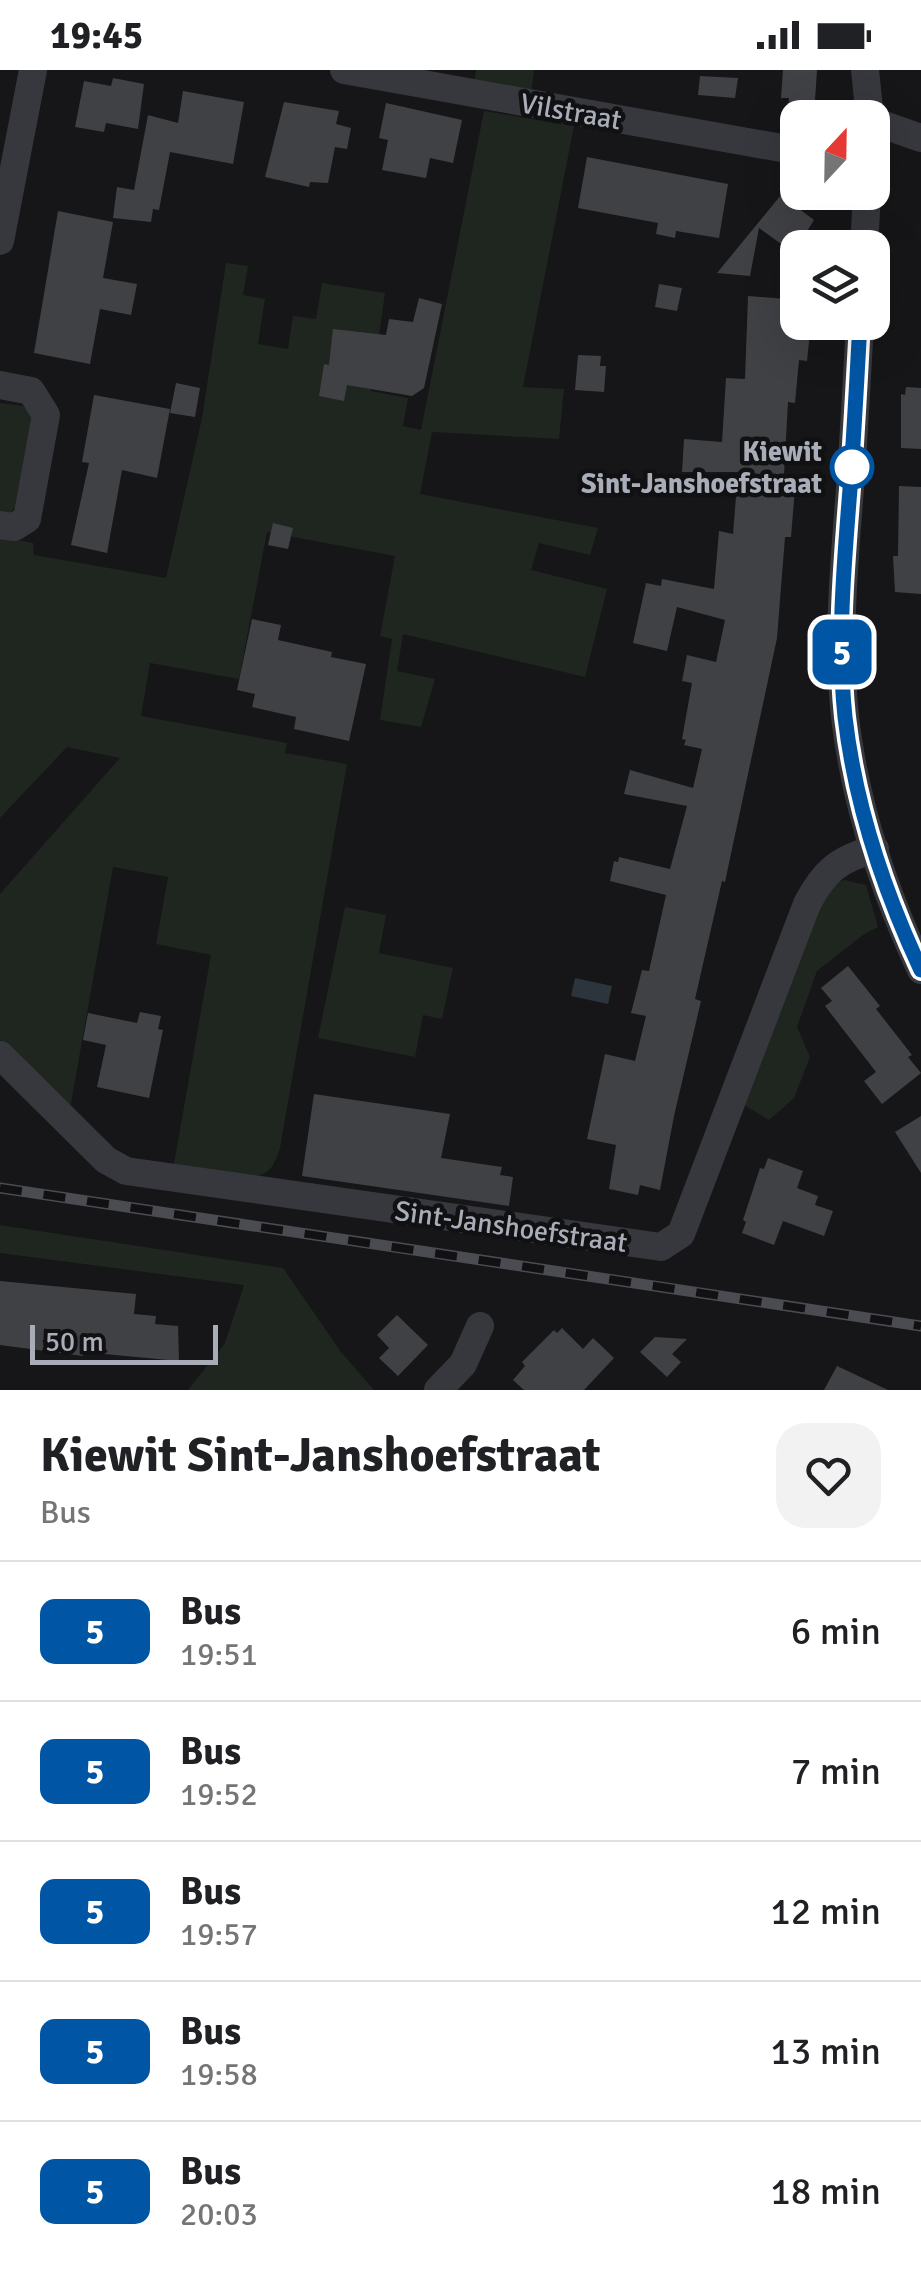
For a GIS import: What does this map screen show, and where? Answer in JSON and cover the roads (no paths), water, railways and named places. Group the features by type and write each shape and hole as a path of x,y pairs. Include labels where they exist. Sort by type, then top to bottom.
{"street":[{"path":"0,241 33,70"},
{"name":"Vilstraat","path":"344,70 780,148"},
{"path":"865,70 869,100"},
{"path":"890,126 921,138"},
{"path":"859,340 840,620 845,715 855,781 893,904 921,970"},
{"path":"0,385 31,391 46,415 27,519 14,528 0,526"},
{"name":"Sint-Janshoefstraat","path":"0,1055 106,1160 126,1171 660,1247 681,1234 807,904 822,876 857,854 875,848"},
{"path":"438,1390 463,1364 480,1326"}],"railway":[{"path":"0,1188 921,1326"}],"place":[{"name":"Kiewit Sint-Janshoefstraat","path":"852,467"}]}
